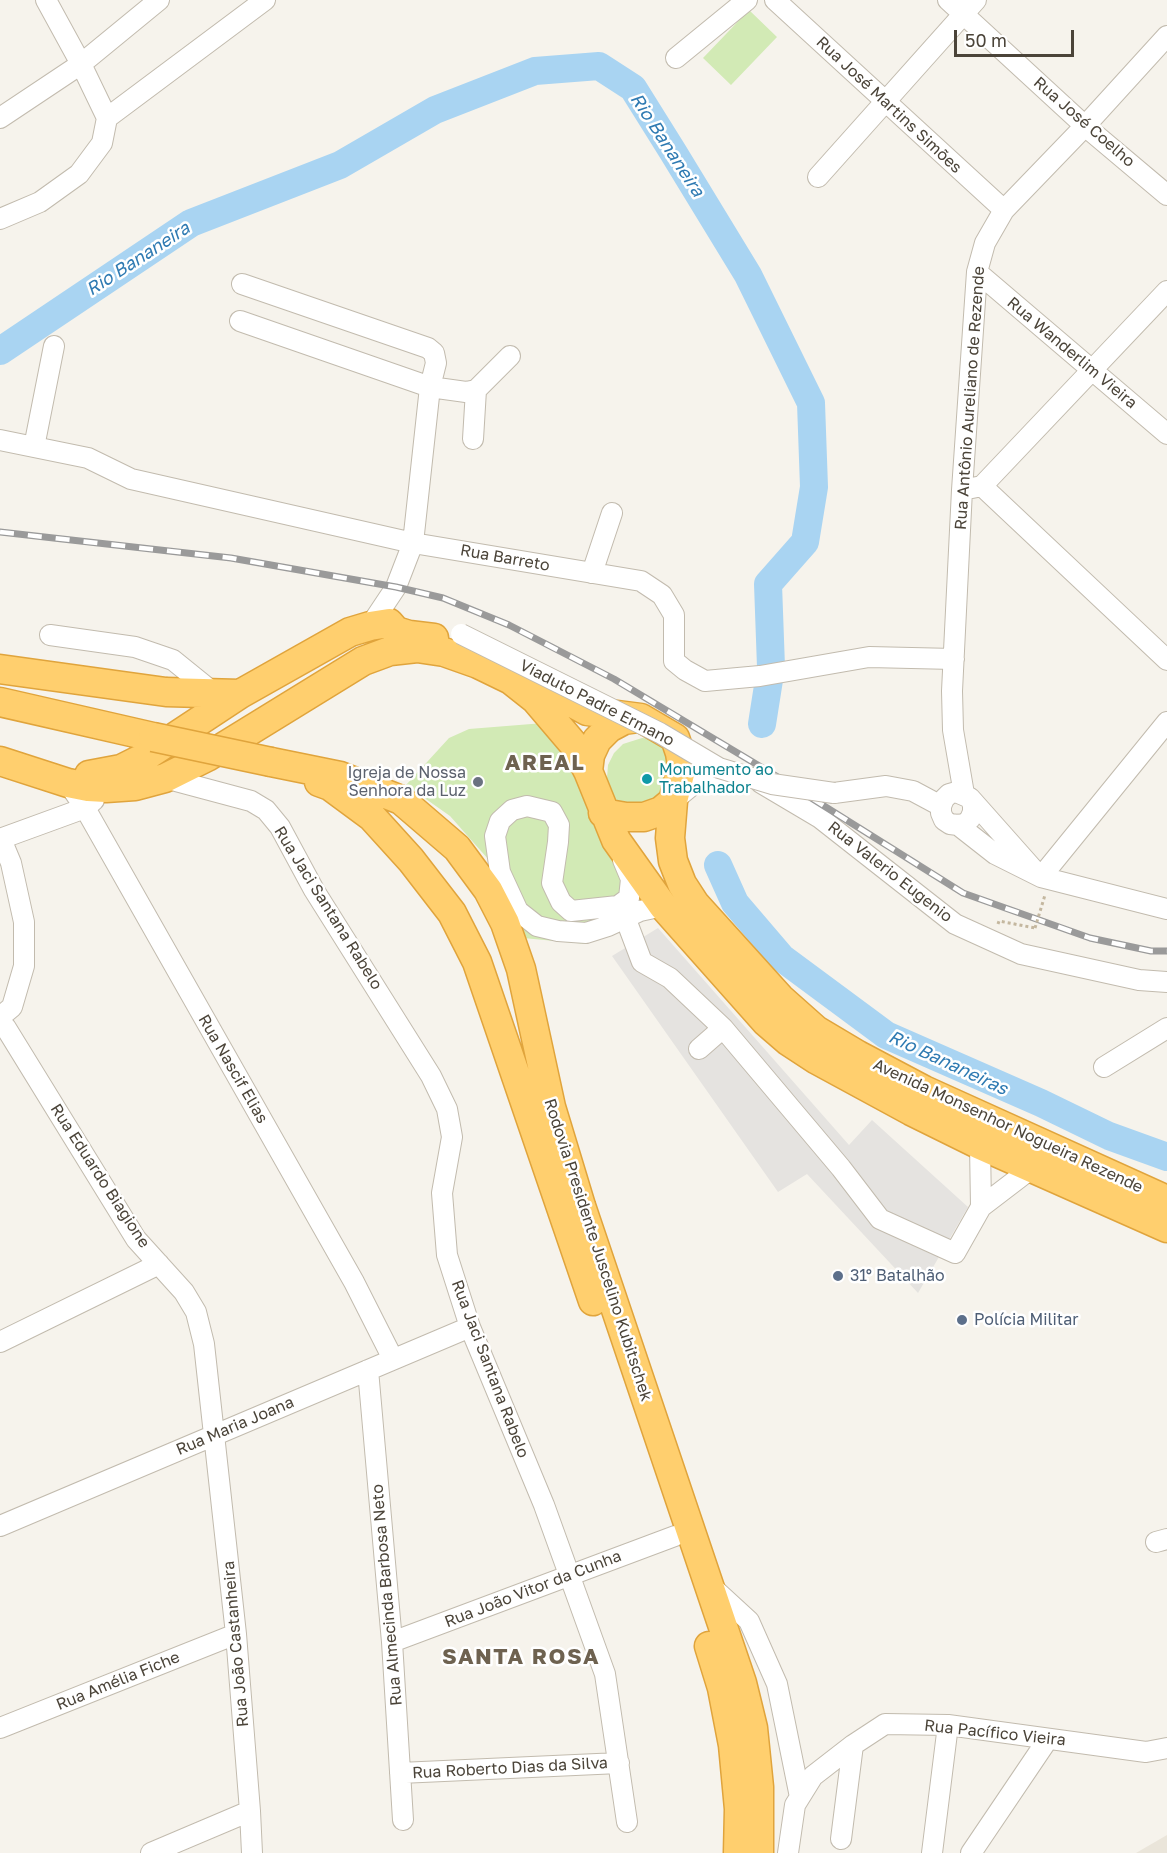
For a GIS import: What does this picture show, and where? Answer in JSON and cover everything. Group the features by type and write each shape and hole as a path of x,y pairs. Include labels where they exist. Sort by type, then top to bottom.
{"highway":[{"path":"113,778 188,728 227,694 350,632 386,633 470,647 587,711 641,718 675,738 682,766 673,801 661,811 644,817 626,818 603,813"},
{"path":"0,761 58,779 92,775 113,778 135,786 165,778 207,757 363,661 386,633"},
{"name":"Avenida Monsenhor Nogueira Rezende","path":"386,633 417,648 444,652 478,664 511,680 542,706 575,746 588,771 603,813 616,840 663,906 766,1022 788,1041 817,1060 918,1100 1136,1199 1167,1228"},
{"path":"0,669 166,692 227,694"},
{"name":"Rodovia Presidente Juscelino Kubitschek","path":"0,702 276,764 340,776 401,801 457,848 488,890 501,915 521,969 551,1107 581,1206 742,1683 753,1728 759,1787 759,1853"},
{"path":"588,771 590,755 597,740 609,728 624,720 641,718"},
{"path":"188,728 187,744 192,752 207,757"},
{"name":"Rodovia Presidente Juscelino Kubitschek","path":"276,764 330,786 372,817 411,860 452,913 472,952 675,1536 722,1688 733,1745 739,1809 738,1853"},
{"name":"Avenida Monsenhor Nogueira Rezende","path":"673,801 670,838 673,861 682,884 695,904 780,998 816,1030 858,1055 981,1145 1032,1168 1136,1199 1167,1200"}],"street":[{"path":"0,219 40,202 79,174 102,142 107,118 46,0"},
{"path":"0,118 81,64 159,0"},
{"path":"676,58 747,0"},
{"name":"Rua José Martins Simões","path":"775,0 1004,210"},
{"name":"Rua José Coelho","path":"948,0 970,7 1085,126 1167,195"},
{"path":"107,118 255,3"},
{"path":"818,177 970,7"},
{"name":"Rua Antônio Aureliano de Rezende","path":"966,796 953,730 954,659 962,490 977,272 985,243 1004,210 1167,36"},
{"name":"Rua Wanderlim Vieira","path":"977,272 1167,434"},
{"path":"242,284 428,348 434,353 436,363 430,387 413,543 396,587 386,633"},
{"path":"962,490 982,486 1167,291"},
{"path":"240,321 430,387 466,392 476,390 510,356"},
{"path":"34,447 54,346"},
{"path":"473,439 476,390"},
{"name":"Rua Barreto","path":"0,440 88,458 130,479 413,543 640,581 663,595 674,615 674,661 705,681 760,676 869,657 954,659"},
{"path":"982,486 1167,660"},
{"path":"592,573 612,513"},
{"name":"Viaduto Padre Ermano","path":"386,633 427,628 460,634 660,733 719,768 772,784 834,793 886,786 913,791 940,806"},
{"path":"50,635 135,647 173,660 227,694"},
{"path":"1043,886 1167,722"},
{"name":"Rua Valerio Eugenio","path":"675,738 751,777 820,818 955,924 1021,954 1140,980"},
{"name":"Rua Valerio Eugenio","path":"673,801 696,782 709,777 728,774 751,777"},
{"path":"0,1017 12,1007 24,966 24,922 11,862 1,839 85,808 113,778"},
{"name":"Rua Jaci Santana Rabelo","path":"165,778 251,801 266,810 280,827 314,890 431,1076 447,1109 452,1137 442,1193 447,1255 470,1327 544,1505 605,1674 627,1822"},
{"name":"Rua Nascif Elias","path":"58,779 85,808 354,1282 393,1359"},
{"path":"1043,886 966,796 956,792 944,799 940,806 944,820 958,825 995,854 1043,886 1167,909"},
{"path":"958,825 970,819 973,812 973,805 966,796"},
{"path":"616,840 631,879 629,898 622,912 608,926 586,933 558,931 537,926 518,911 500,872 495,836 500,821 512,810 527,806 552,812 559,825 552,883 561,902 571,911 622,912 663,906"},
{"path":"622,912 642,962 670,978 723,1028 841,1168 880,1219 955,1253 981,1207 1032,1168"},
{"path":"1140,980 1167,982"},
{"path":"1140,980 1167,998"},
{"name":"Rua Eduardo Biagione","path":"0,1021 136,1239 184,1292 196,1312 204,1344 214,1435"},
{"path":"699,1049 723,1028"},
{"path":"1104,1067 1167,1028"},
{"path":"981,1145 981,1207"},
{"path":"0,1342 159,1264"},
{"name":"Rua Maria Joana","path":"0,1526 470,1327"},
{"name":"Rua Almecinda Barbosa Neto","path":"368,1370 392,1642 403,1820"},
{"name":"Rua João Castanheira","path":"214,1435 236,1634 252,1853"},
{"name":"Rua João Vitor da Cunha","path":"392,1642 675,1536"},
{"path":"708,1584 749,1621 777,1684 800,1797"},
{"name":"Rua Amélia Fiche","path":"0,1728 236,1634"},
{"name":"Rua Pacífico Vieira","path":"788,1853 795,1805 813,1776 885,1724 948,1725 1146,1752 1167,1748"},
{"path":"932,1853 948,1725"},
{"path":"971,1853 1048,1739"},
{"path":"841,1839 853,1745"},
{"name":"Rua Roberto Dias da Silva","path":"400,1773 619,1763"},
{"path":"151,1853 250,1811"}],"path":[{"path":"999,921 1035,928 1043,886"}],"shaded area":[{"path":"658,928 849,1145 872,1120 968,1207 918,1293 807,1174 778,1192 612,956"},
{"path":"1167,1835 1167,1853 1136,1853"}],"green space":[{"path":"749,10 777,37 731,85 703,58"},
{"path":"544,723 562,742 639,919 587,944 523,938 496,868 450,816 406,785 449,738 469,729"},
{"path":"642,738 655,739 667,745 679,792 624,808 610,791 607,778 608,765 614,753 623,744"}],"waterway":[{"name":"Rio Bananeira","path":"0,351 191,223 340,165 435,110 535,71 599,66 633,88 748,275 811,403 814,487 805,542 768,584 771,667 762,724"},
{"name":"Rio Bananeiras","path":"718,865 735,903 782,958 886,1035 1041,1103 1109,1136 1167,1157"}],"railway":[{"path":"0,532 231,558 396,587 443,598 509,625 614,679 781,779 963,893 1090,938 1151,951 1167,951"}],"place":[{"name":"Monumento ao Trabalhador","path":"647,779"},
{"name":"Igreja de Nossa Senhora da Luz","path":"478,782"},
{"name":"31° Batalhão","path":"838,1276"},
{"name":"Polícia Militar","path":"962,1320"}],"district":[{"name":"AREAL","path":"545,763"},
{"name":"SANTA ROSA","path":"521,1657"}]}
